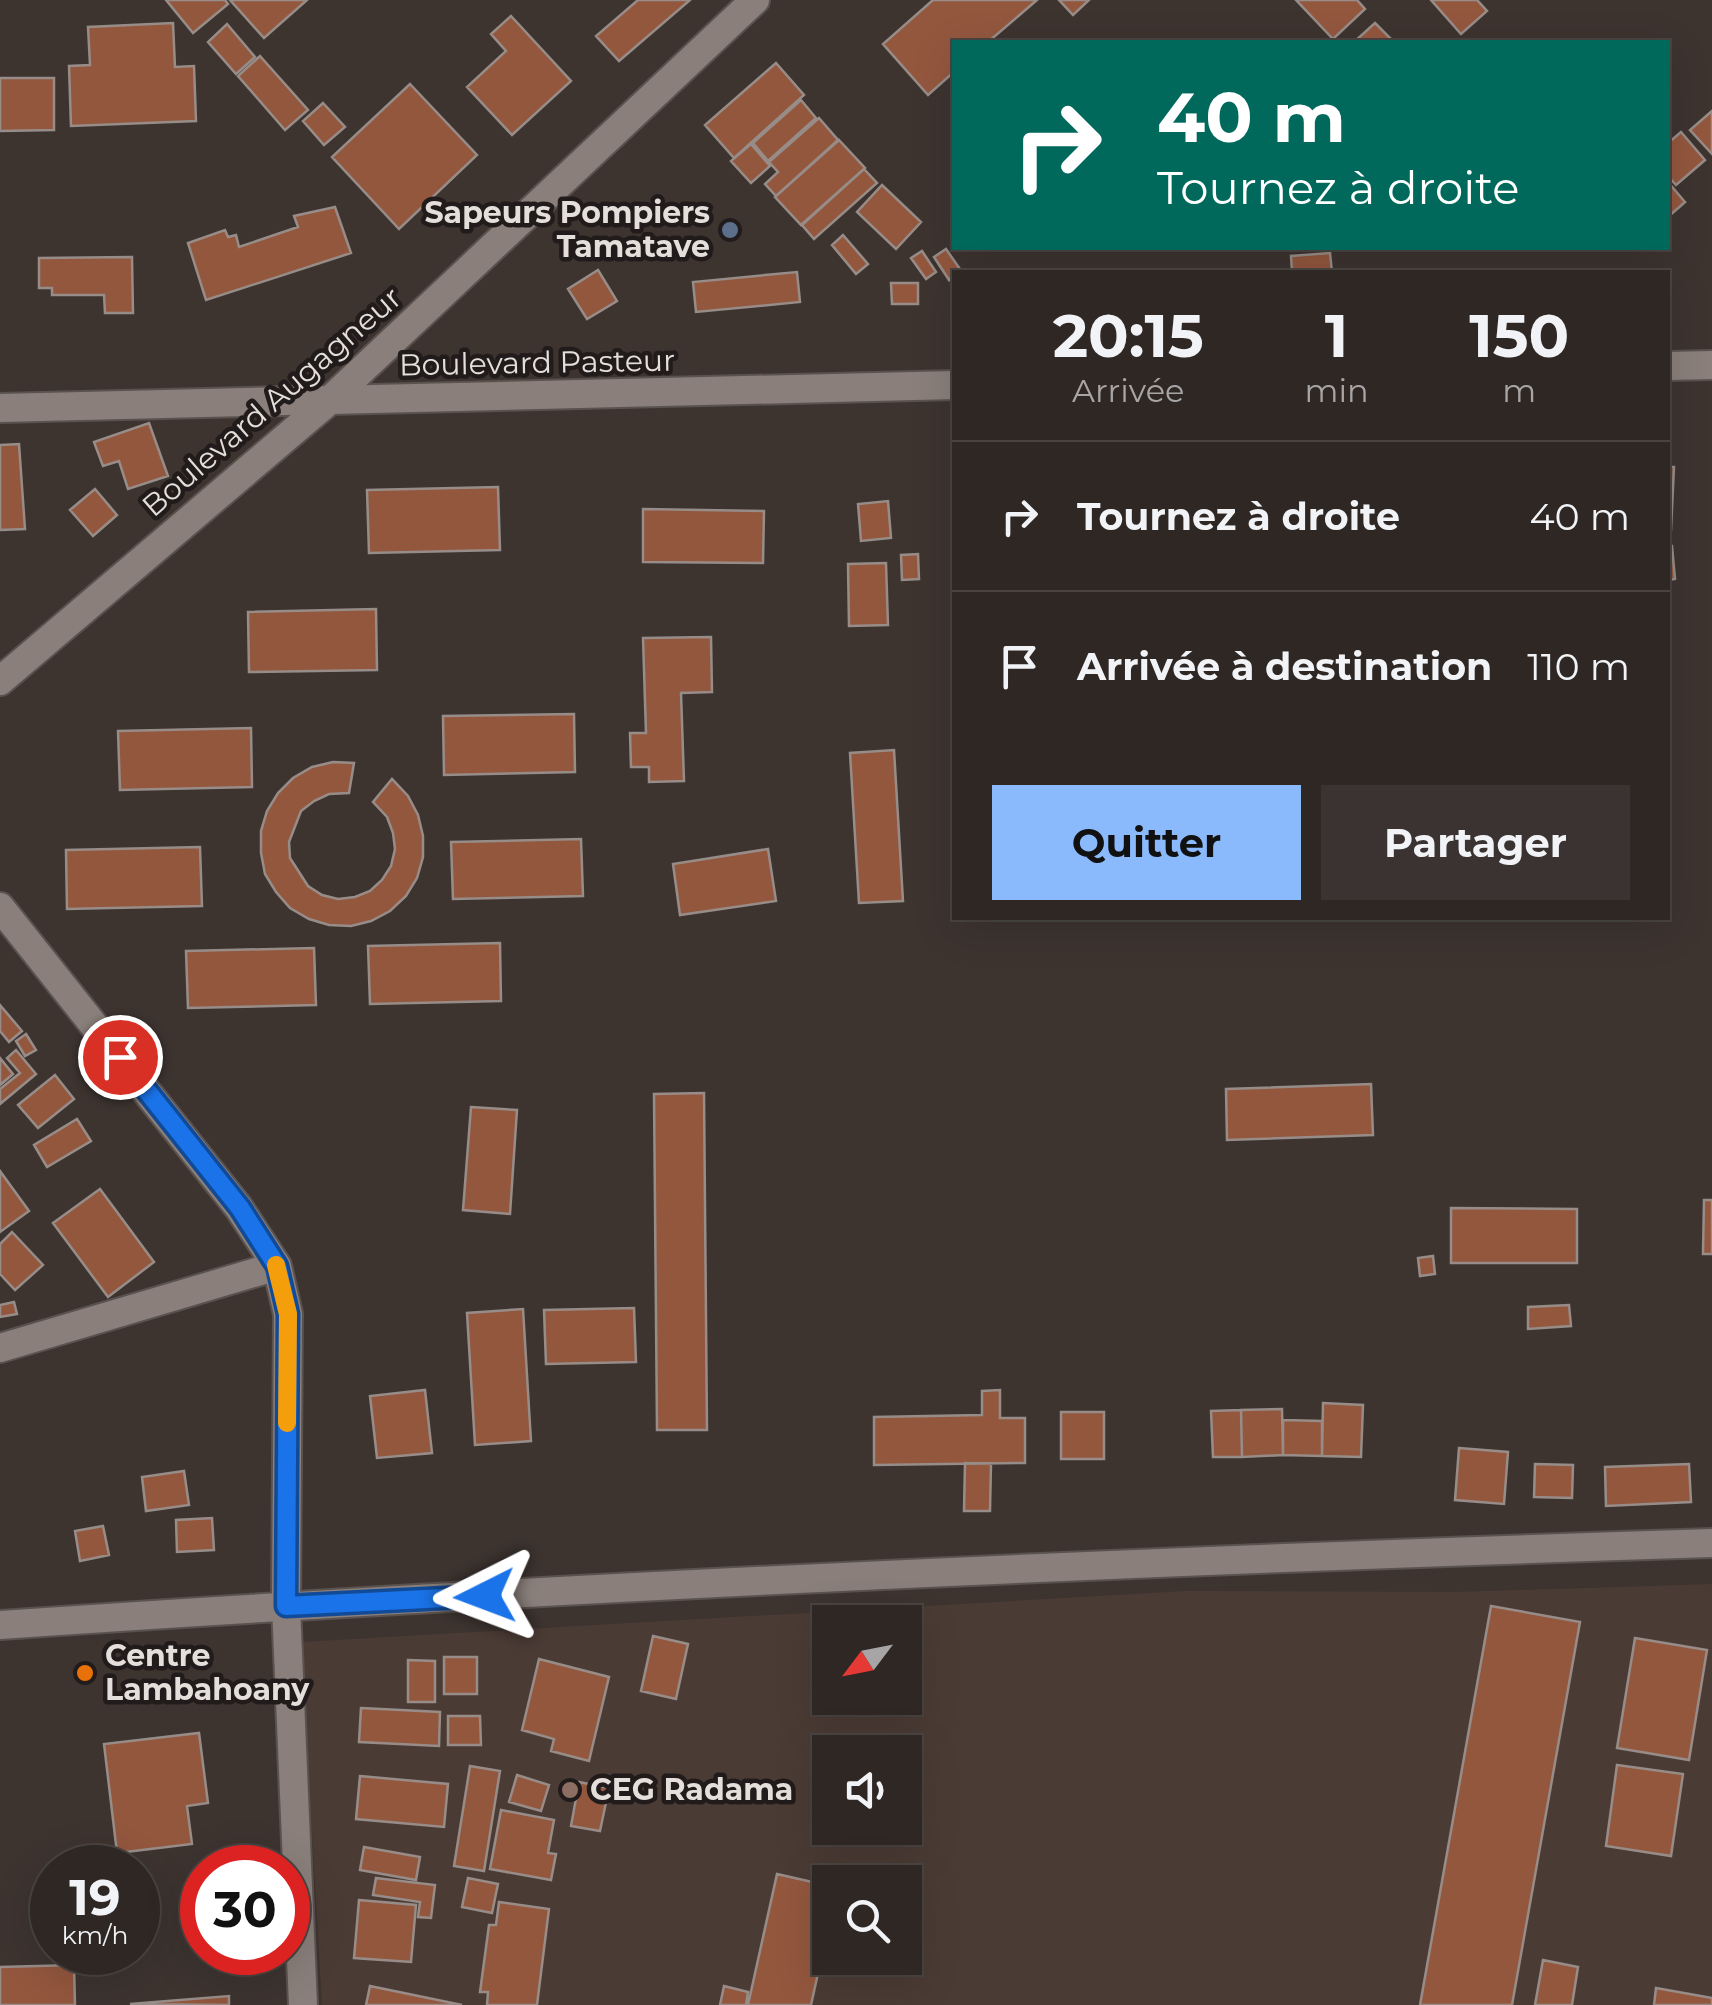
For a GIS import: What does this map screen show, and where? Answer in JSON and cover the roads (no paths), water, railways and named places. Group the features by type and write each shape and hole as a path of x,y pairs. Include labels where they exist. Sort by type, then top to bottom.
{"street":[{"name":"Boulevard Augagneur","path":"0,681 330,400 756,0"},
{"path":"1670,366 1712,364"},
{"name":"Boulevard Pasteur","path":"0,408 952,385"},
{"path":"0,907 240,1208 277,1266 288,1314 286,1606 303,2005"},
{"path":"0,1348 277,1266"},
{"path":"0,1625 286,1606 1204,1559 1712,1543"}],"place":[{"name":"Sapeurs Pompiers Tamatave","path":"730,230"},
{"name":"Centre Lambahoany","path":"85,1673"},
{"name":"CEG Radama","path":"570,1790"}]}
